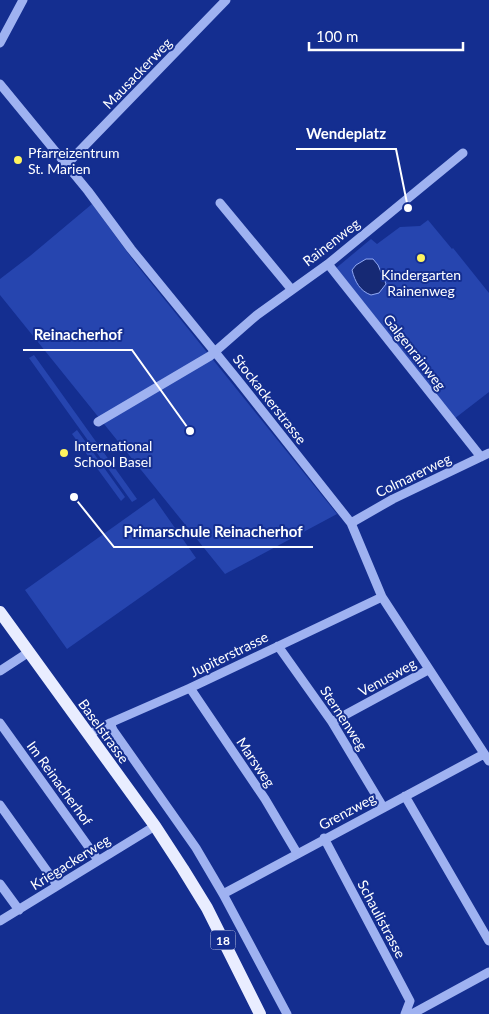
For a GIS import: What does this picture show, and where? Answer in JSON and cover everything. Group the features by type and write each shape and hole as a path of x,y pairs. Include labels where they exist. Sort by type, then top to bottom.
{"main road":[{"name":"Baselstrasse","path":"0,612 155,826 183,869 207,908 260,1014"}],"street":[{"path":"0,43 23,0"},
{"name":"Mausackerweg","path":"67,164 226,0"},
{"name":"Stockackerstrasse","path":"0,84 67,164 131,249 351,524 382,597 486,757"},
{"name":"Rainenweg","path":"98,422 215,352 257,315 328,264 463,153"},
{"path":"220,203 292,290"},
{"name":"Galgenrainweg","path":"328,264 485,455"},
{"name":"Colmarerweg","path":"351,524 393,499 485,455"},
{"name":"Jupiterstrasse","path":"88,735 110,723 190,688 382,597"},
{"name":"Sternenweg","path":"278,646 332,722 383,808"},
{"path":"0,671 28,652"},
{"name":"Venusweg","path":"332,722 428,670"},
{"name":"Marsweg","path":"190,688 264,798 297,853"},
{"name":"Im Reinacherhof","path":"0,723 98,860"},
{"name":"Baselstrasse","path":"110,723 112,730 196,848 223,894 286,1014"},
{"name":"Grenzweg","path":"223,894 324,838 486,757"},
{"path":"405,796 489,941"},
{"path":"0,805 58,885"},
{"name":"Kriegackerweg","path":"0,921 155,826"},
{"name":"Schaulistrasse","path":"324,838 410,1001 405,1014"},
{"path":"0,884 19,910"},
{"path":"412,1014 489,972"}],"shaded area":[{"path":"92,204 136,264 337,514 225,574 0,295 0,279"},
{"path":"428,220 489,293 489,392 454,419 335,269 371,239 377,244 400,227 420,226"},
{"path":"366,259 373,259 378,265 386,284 379,293 371,295 358,286 352,270"},
{"path":"34,355 137,499 132,502 29,358"},
{"path":"77,430 125,497 121,501 72,434"},
{"path":"154,498 196,558 67,649 25,590"}],"place":[{"name":"Pfarreizentrum St. Marien","path":"18,160"},
{"name":"Wendeplatz","path":"408,208"},
{"name":"Kindergarten Rainenweg","path":"421,258"},
{"name":"Reinacherhof","path":"190,431"},
{"name":"International School Basel","path":"64,453"},
{"name":"Primarschule Reinacherhof","path":"74,497"}]}
